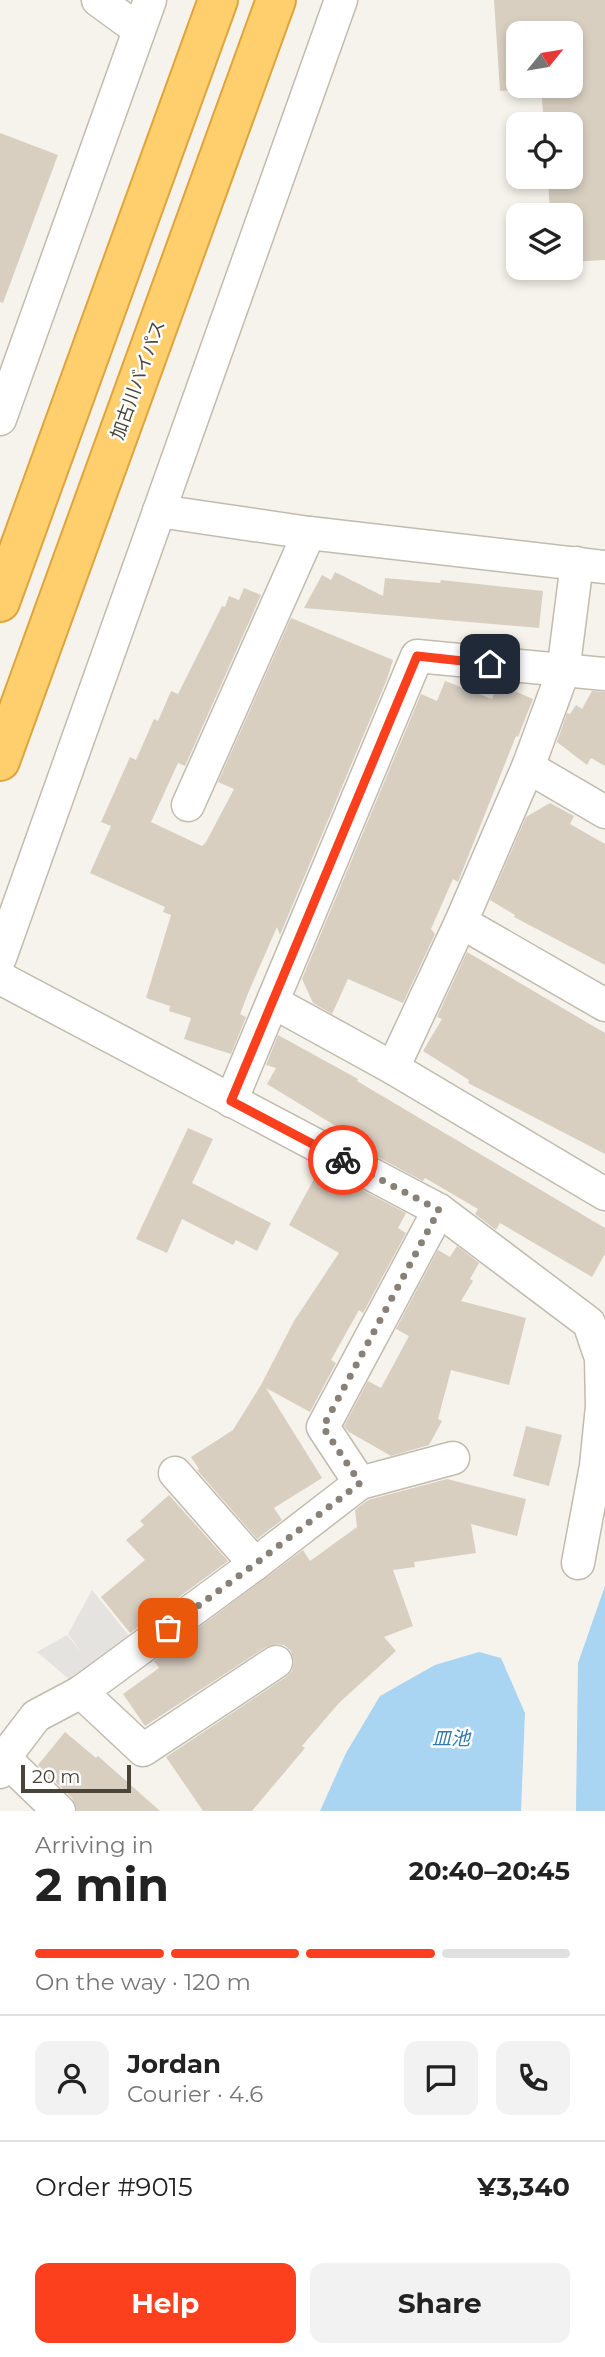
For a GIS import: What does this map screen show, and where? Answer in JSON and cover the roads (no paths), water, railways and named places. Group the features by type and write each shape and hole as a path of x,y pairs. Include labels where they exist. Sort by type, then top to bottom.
{"highway":[{"path":"0,602 218,0"},
{"name":"加古川バイパス","path":"0,761 276,0"}],"street":[{"path":"99,0 139,30"},
{"path":"0,419 150,0"},
{"path":"0,958 341,0"},
{"path":"159,511 309,533 591,565 563,672 528,767 461,922 393,1068"},
{"path":"188,805 309,533"},
{"path":"231,1101 417,656 605,674"},
{"path":"528,767 605,812"},
{"path":"461,922 605,1005"},
{"path":"0,978 439,1210 597,1318 601,1358 601,1406 596,1466 578,1563"},
{"path":"273,1002 393,1068 605,1195"},
{"path":"360,1483 323,1427 439,1210"},
{"path":"59,1811 2,1765 36,1717 81,1692 360,1483 453,1458"},
{"path":"175,1473 255,1564"},
{"path":"81,1692 143,1750 276,1662"}],"water":[{"path":"605,1586 605,1811 576,1811 578,1663"},
{"name":"皿池","path":"479,1652 501,1658 525,1713 521,1811 320,1811 346,1753 380,1696 435,1665"}]}
